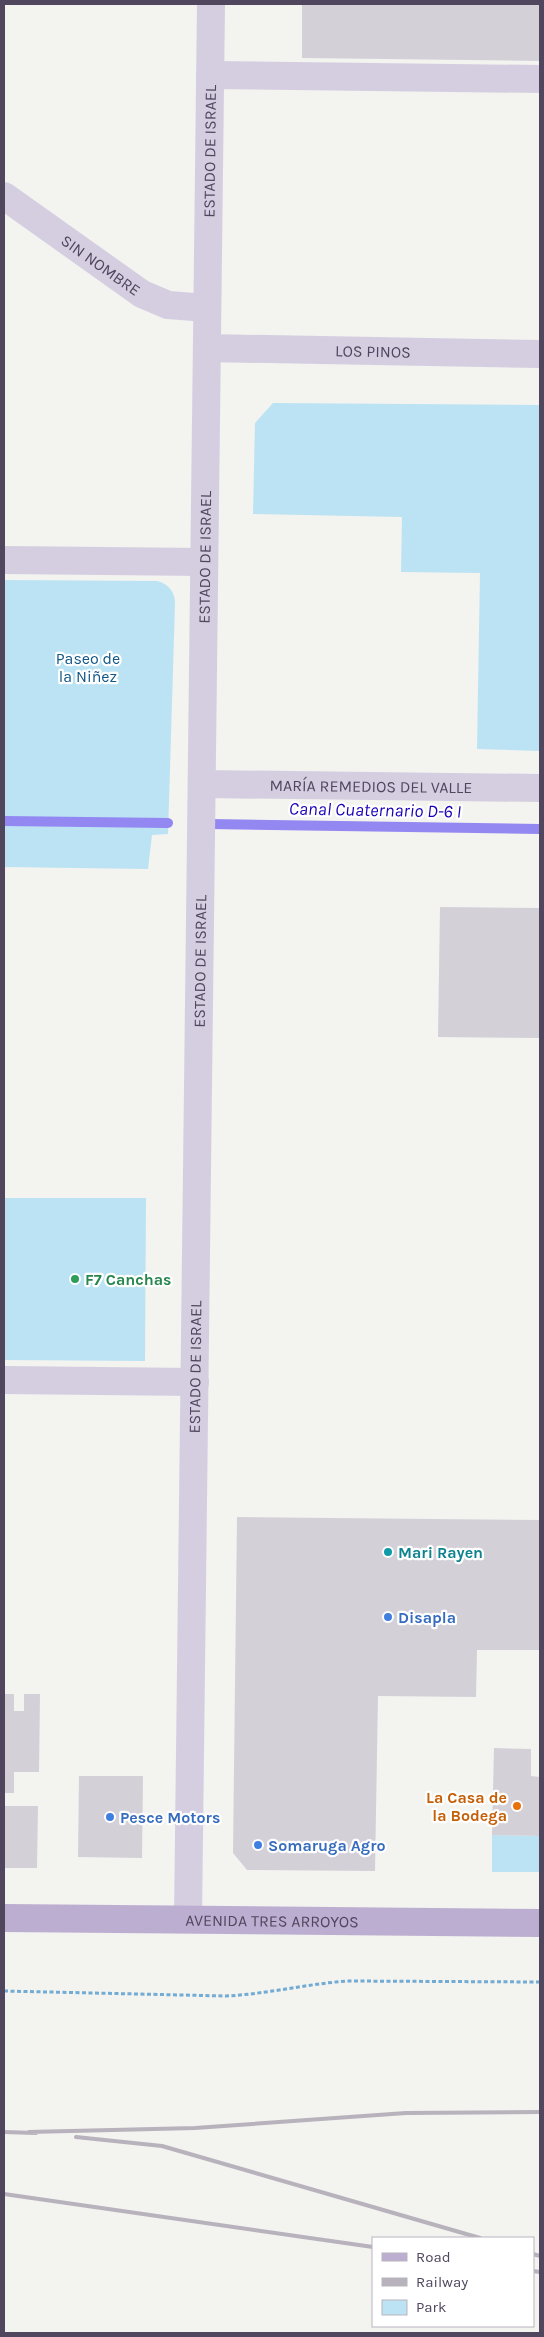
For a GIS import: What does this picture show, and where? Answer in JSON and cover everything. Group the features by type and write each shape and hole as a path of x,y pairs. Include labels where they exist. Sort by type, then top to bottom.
{"main road":[{"name":"AVENIDA TRES ARROYOS","path":"4,1918 540,1923"}],"street":[{"name":"ESTADO DE ISRAEL","path":"188,1920 211,4"},
{"path":"210,75 540,79"},
{"name":"SIN NOMBRE","path":"4,196 142,294 168,305 207,308"},
{"name":"LOS PINOS","path":"207,348 540,354"},
{"path":"4,560 204,562"},
{"name":"MARÍA REMEDIOS DEL VALLE","path":"202,784 540,788"},
{"path":"4,1380 195,1382"}],"path":[{"path":"4,1991 226,1996 247,1995 347,1981 540,1982"}],"green space":[{"path":"273,403 540,405 540,751 477,749 480,573 401,572 402,517 253,514 255,423"},
{"name":"Paseo de la Niñez","path":"4,580 157,581 168,586 174,596 168,834 152,835 148,869 4,867"},
{"name":"F7 Canchas","path":"4,1198 146,1198 145,1361 4,1360"},
{"path":"492,1835 540,1836 540,1872 492,1872"}],"building":[{"path":"302,4 540,4 540,61 302,58"},
{"path":"440,907 540,908 540,1038 438,1037"},
{"path":"237,1517 540,1520 540,1650 477,1650 476,1697 378,1696 375,1871 247,1870 233,1853"},
{"path":"4,1694 14,1694 14,1711 24,1711 24,1694 40,1694 39,1772 14,1772 14,1793 4,1793"},
{"name":"La Casa de la Bodega","path":"494,1748 531,1749 531,1776 540,1777 540,1836 492,1835"},
{"name":"Pesce Motors","path":"79,1776 143,1776 142,1858 78,1857"},
{"path":"4,1806 38,1806 37,1868 4,1868"}],"waterway":[{"name":"Canal Cuaternario D-6 I","path":"4,821 168,823"},
{"name":"Canal Cuaternario D-6 I","path":"209,824 540,829"}],"railway":[{"path":"29,2132 195,2128 406,2113 540,2112"},
{"path":"4,2132 36,2133"},
{"path":"76,2137 162,2146 477,2237"},
{"path":"4,2194 372,2247"},
{"path":"534,2254 540,2256"},
{"path":"534,2271 540,2272"}],"place":[{"name":"F7 Canchas","path":"75,1279"},
{"name":"Mari Rayen","path":"388,1552"},
{"name":"Disapla","path":"388,1617"},
{"name":"La Casa de la Bodega","path":"517,1806"},
{"name":"Pesce Motors","path":"110,1817"},
{"name":"Somaruga Agro","path":"258,1845"}]}
